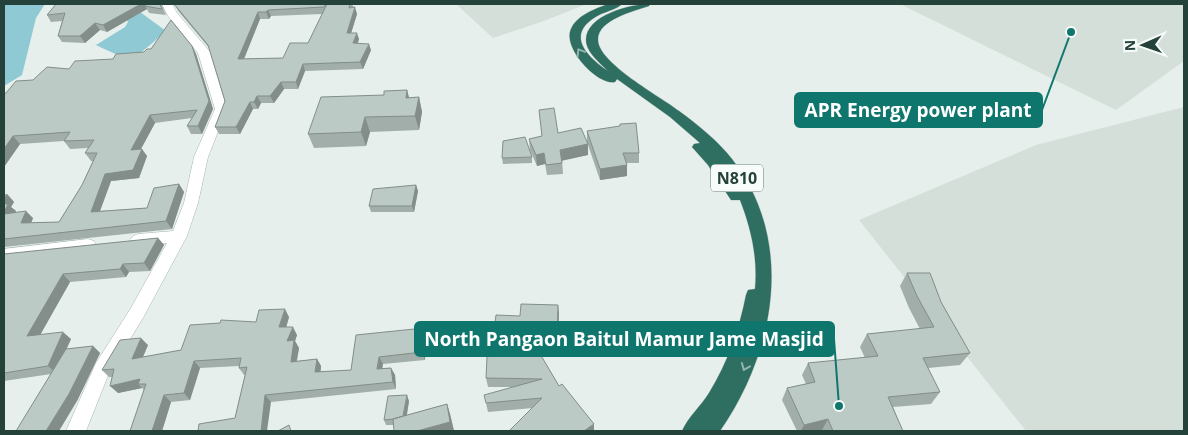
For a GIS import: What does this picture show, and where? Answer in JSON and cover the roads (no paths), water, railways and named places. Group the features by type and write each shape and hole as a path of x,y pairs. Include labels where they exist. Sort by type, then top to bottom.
{"highway":[{"name":"N810","path":"617,4 593,14 579,23 574,34 576,46 584,59 702,150 743,200 758,222 763,248 765,287 759,325 747,364 720,418 709,431"},
{"name":"N810","path":"645,4 604,21 598,26 593,33 594,50 607,64 674,114 722,156 738,179 751,231 755,257 756,281 753,304 745,336 733,367 718,396 692,431"}],"street":[{"path":"76,431 102,369 137,313 179,236 191,204 201,157 221,109 204,52 172,14 167,4"},
{"path":"123,242 179,236"},
{"path":"4,255 104,244"}],"water":[{"path":"4,4 45,4 36,18 22,75 4,86"},
{"path":"140,12 166,31 140,53 134,56 119,55 96,45 125,27 128,22 125,17"}],"place":[{"name":"APR Energy power plant","path":"1071,32"},
{"name":"North Pangaon Baitul Mamur Jame Masjid","path":"839,406"}]}
